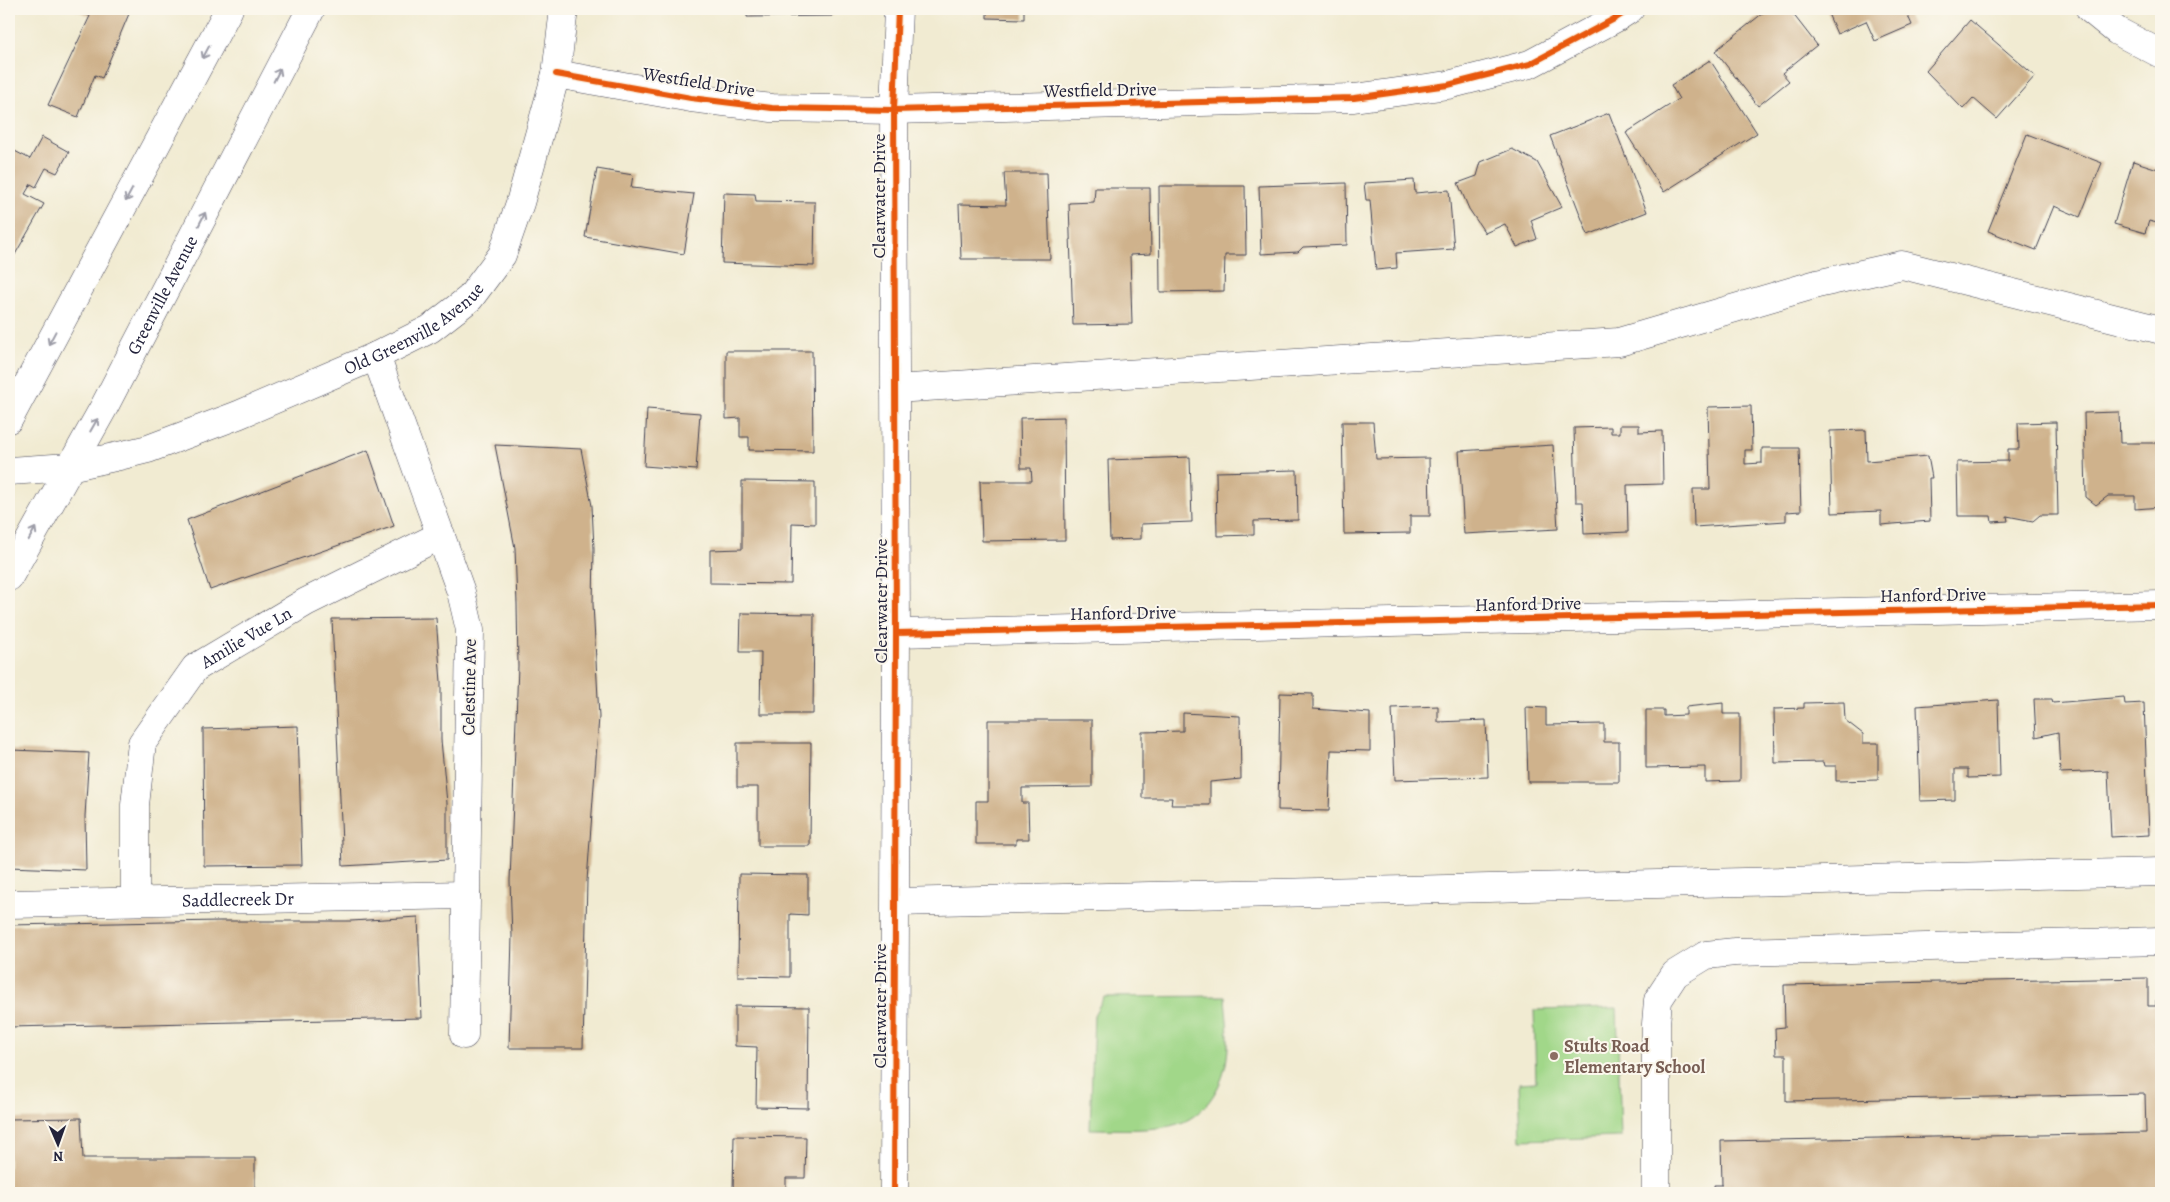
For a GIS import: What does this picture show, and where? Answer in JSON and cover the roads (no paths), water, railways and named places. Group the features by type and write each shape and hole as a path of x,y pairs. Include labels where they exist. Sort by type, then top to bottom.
{"street":[{"path":"9,419 228,9"},
{"name":"Greenville Avenue","path":"9,577 104,407 311,9"},
{"name":"Old Greenville Avenue","path":"9,470 70,467 157,445 238,415 376,356 430,329 470,298 502,255 520,203 556,74 564,9"},
{"name":"Clearwater Drive","path":"894,1193 896,633 894,110 898,9"},
{"name":"Westfield Drive","path":"556,74 691,98 772,108 894,110 1354,98 1448,86 1530,64 1630,9"},
{"path":"2090,9 2117,31 2161,54"},
{"path":"895,388 1619,342 1817,284 1902,265 2161,330"},
{"name":"Celestine Ave","path":"376,356 462,592 470,630 464,1035"},
{"name":"Amilie Vue Ln","path":"135,901 135,806 142,743 195,668 306,602 441,536"},
{"name":"Hanford Drive","path":"896,633 2161,605"},
{"path":"896,902 2161,872"},
{"name":"Saddlecreek Dr","path":"9,904 466,895"},
{"path":"1656,1193 1656,1024 1658,1000 1676,974 1706,955 1735,952 2161,941"}],"place":[{"name":"Stults Road Elementary School","path":"1554,1056"}]}
